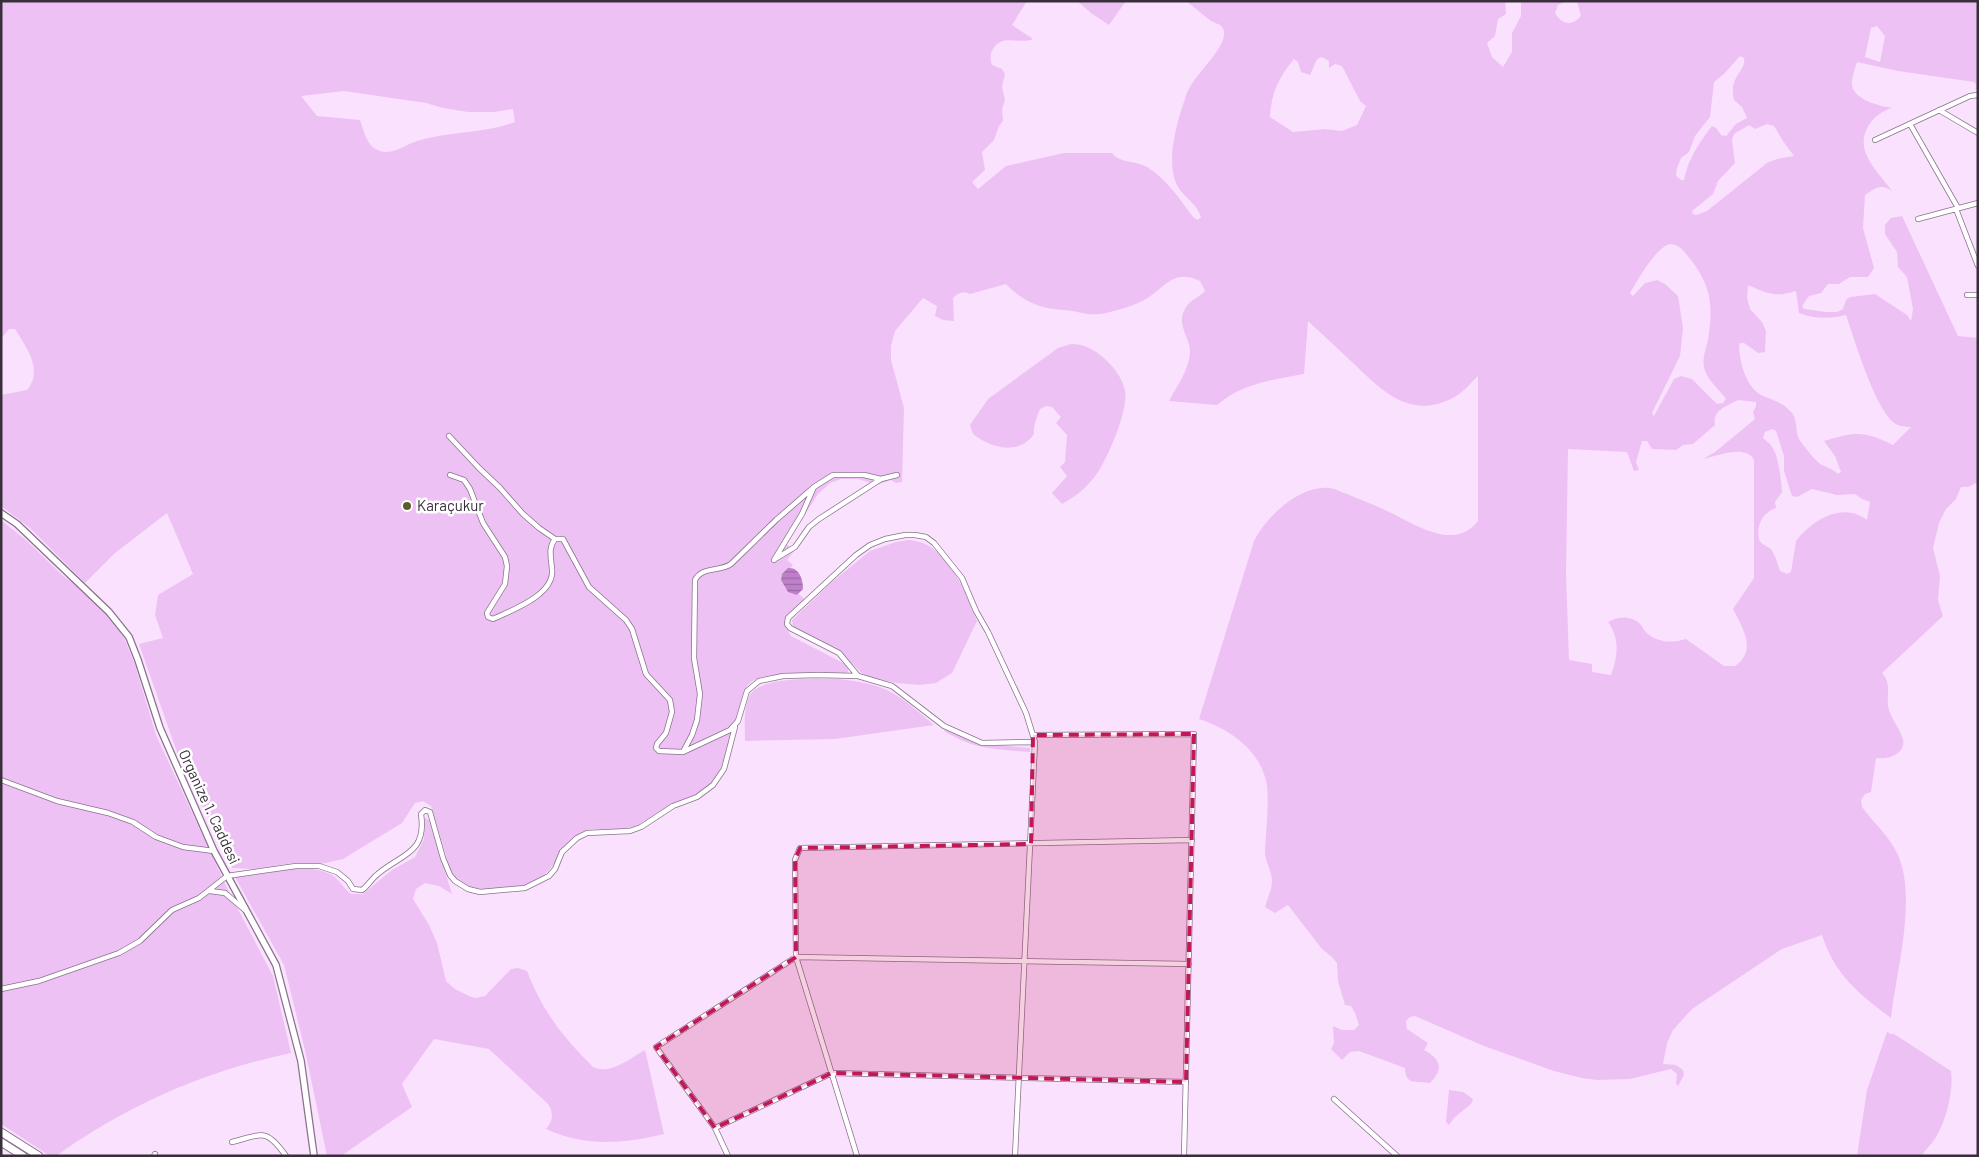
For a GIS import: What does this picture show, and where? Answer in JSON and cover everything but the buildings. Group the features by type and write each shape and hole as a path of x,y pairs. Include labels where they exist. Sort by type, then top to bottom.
{"main road":[{"path":"1,1132 39,1156"},
{"path":"1,1142 23,1156"}],"street":[{"path":"1875,140 1970,96 1978,95"},
{"path":"1939,110 1978,133"},
{"path":"1910,124 1957,208 1978,266"},
{"path":"1918,219 1978,203"},
{"path":"1968,295 1978,295"},
{"path":"449,436 539,528 555,538 559,537 564,540 589,587 626,620 632,629 646,674 670,700 672,712 666,733 656,745 657,750 661,752 683,752 735,726"},
{"path":"683,752 698,720 700,694 694,658 695,580 704,572 732,564 776,520 814,487 833,475 864,474 881,479"},
{"path":"450,475 464,480 470,489 483,523 505,557 507,566 505,584 487,613 488,618 493,619 523,606 549,584 553,574 550,550 555,538"},
{"path":"814,487 802,514 774,560 795,547 809,527 820,519 881,479 897,475"},
{"name":"Organize 1. Caddesi","path":"1,513 16,524 109,612 129,637 160,728 214,851 276,965 304,1074 312,1155"},
{"path":"858,676 839,653 790,628 787,624 788,618 856,554 870,545 906,535 926,537 934,543 962,578 1026,713 1035,742 1014,1156"},
{"path":"1,989 39,981 119,953 140,941 172,910 199,898 228,876 296,866 319,866 337,872 348,881 353,889 362,890 379,873 403,858 414,848 422,832 421,814 426,810 430,812 443,858 450,875 455,881 468,889 480,892 525,888 549,876 555,869 562,852 577,838 587,833 630,831 641,827 673,806 697,797 713,785 724,769 735,726 747,691 759,681 783,676 836,674 858,676 892,686 944,726 974,740 982,742 1035,742"},
{"path":"1033,735 1194,734 1184,1156"},
{"path":"1,780 57,801 108,813 133,822 156,837 183,847 214,851"},
{"path":"857,1156 796,957 794,860 800,848 1192,840"},
{"path":"208,891 225,893 246,911"},
{"path":"728,1156 715,1128 656,1047 796,957 1189,964"},
{"path":"715,1128 832,1073 1186,1082"},
{"path":"1334,1099 1397,1156"},
{"path":"232,1142 261,1135 276,1141 286,1156"}],"highlighted area":[{"path":"1194,734 1186,1082 832,1073 715,1128 656,1047 796,957 795,860 800,848 1031,844 1033,735"}],"shaded area":[{"path":"1,1 1027,1 1012,25 1033,39 1006,40 997,44 991,53 992,65 1002,69 1005,74 1002,87 1005,100 1002,109 1003,121 994,140 982,152 985,170 972,182 978,189 1006,166 1064,153 1112,153 1119,159 1143,165 1161,177 1194,218 1198,220 1201,217 1199,212 1178,187 1174,177 1172,153 1187,93 1219,48 1224,32 1220,25 1211,21 1186,1 1505,1 1506,14 1498,19 1495,36 1487,43 1492,57 1503,67 1512,52 1512,33 1521,16 1521,1 1567,1 1558,5 1555,13 1563,22 1570,23 1581,16 1577,1 1978,1 1978,89 1975,89 1977,86 1974,82 1898,71 1857,62 1852,85 1857,95 1881,106 1892,108 1884,111 1872,121 1865,134 1864,148 1869,161 1892,191 1881,187 1865,195 1863,228 1874,268 1868,277 1850,277 1839,284 1828,284 1821,293 1809,296 1802,306 1804,309 1837,312 1843,309 1846,300 1850,297 1875,294 1907,315 1911,321 1913,309 1907,277 1898,267 1897,252 1885,234 1885,225 1891,218 1902,216 1958,336 1978,338 1978,482 1968,487 1961,487 1956,499 1946,509 1939,523 1933,548 1940,576 1938,600 1943,616 1882,673 1888,687 1889,710 1902,735 1903,744 1902,749 1895,755 1886,758 1876,758 1871,792 1865,794 1861,800 1862,807 1897,853 1903,871 1906,890 1904,934 1891,1018 1849,982 1833,961 1822,935 1782,949 1692,1009 1673,1030 1667,1043 1663,1064 1676,1065 1683,1070 1684,1075 1678,1086 1676,1084 1677,1074 1671,1069 1630,1079 1597,1080 1554,1071 1484,1046 1415,1016 1410,1017 1406,1021 1407,1029 1428,1043 1424,1050 1434,1057 1439,1065 1437,1073 1430,1083 1410,1080 1407,1078 1405,1068 1359,1051 1350,1052 1342,1060 1331,1049 1334,1043 1333,1026 1342,1030 1354,1030 1359,1025 1351,1006 1345,1005 1338,981 1337,963 1322,949 1288,905 1275,913 1265,907 1272,881 1265,855 1268,801 1264,773 1259,762 1243,743 1211,723 1199,719 1254,541 1267,522 1285,504 1306,492 1318,488 1329,488 1373,505 1434,533 1458,534 1468,530 1478,521 1478,376 1459,394 1440,403 1425,406 1399,400 1375,384 1308,321 1304,374 1248,387 1217,405 1169,401 1188,364 1190,350 1182,320 1189,303 1205,291 1200,281 1183,277 1176,278 1146,299 1131,306 1100,314 1039,306 1018,295 1006,284 970,294 963,293 957,295 953,298 954,321 943,320 935,316 937,306 923,298 895,331 891,346 891,360 904,408 902,482 896,483 891,480 877,485 858,479 841,479 830,483 818,494 786,544 795,550 787,560 793,565 781,580 786,589 797,595 799,594 806,601 785,623 786,628 791,636 843,663 848,668 848,672 772,675 752,681 744,691 723,764 718,774 706,788 665,808 631,828 620,830 594,829 577,834 571,839 544,875 535,881 523,885 495,890 469,886 458,880 451,872 431,806 423,801 415,803 402,823 343,859 321,864 292,863 254,869 232,868 178,755 139,644 163,638 155,615 158,595 193,574 167,513 115,553 85,583 30,528 1,506 1,395 27,390 32,382 34,367 24,343 15,329 9,329 1,339","holes":["1877,26 1885,36 1880,62 1865,57 1871,28","1740,56 1744,58 1743,67 1733,85 1733,92 1734,100 1742,107 1747,118 1736,124 1726,136 1721,135 1712,126 1688,165 1684,180 1681,180 1676,176 1677,168 1681,158 1689,152 1695,136 1710,117 1714,82","1322,57 1329,61 1329,68 1335,64 1342,66 1360,101 1366,106 1357,125 1342,131 1325,129 1293,132 1270,117 1272,100 1277,86 1284,72 1294,59 1298,62 1301,72 1310,75 1317,59","344,91 426,103 468,112 495,112 513,109 515,122 491,129 429,138 394,151 385,152 376,149 369,143 360,120 317,116 301,96","1767,124 1774,126 1794,156 1767,163 1707,211 1696,215 1693,214 1692,211 1713,194 1718,181 1735,163 1732,140 1734,134 1749,125 1755,129","1670,244 1680,247 1703,279 1707,288 1710,307 1710,328 1704,357 1704,367 1710,380 1726,399 1723,403 1717,404 1692,379 1681,376 1674,379 1654,416 1652,413 1680,356 1683,328 1678,296 1665,284 1657,280 1645,283 1633,296 1630,293 1647,265 1659,252","1748,285 1776,294 1796,291 1799,313 1805,315 1822,318 1846,315 1866,374 1881,406 1888,417 1896,424 1911,427 1893,445 1874,437 1859,434 1851,434 1824,441 1835,456 1841,472 1838,474 1820,464 1799,439 1792,413 1782,405 1757,392 1748,381 1740,353 1740,343 1744,343 1758,353 1765,352 1766,331 1762,322 1750,309 1747,298","1738,400 1756,402 1753,412 1755,419 1715,452 1703,459 1738,452 1750,455 1754,460 1754,578 1733,609 1746,638 1746,653 1742,660 1735,666 1724,666 1686,639 1671,642 1661,641 1652,637 1641,625 1629,618 1608,622 1615,635 1617,648 1611,675 1592,672 1592,664 1569,660 1566,574 1568,449 1627,452 1634,471 1639,470 1636,462 1642,441 1647,441 1652,449 1676,450 1683,445 1693,444 1715,425 1718,412","1772,429 1776,431 1784,456 1784,471 1792,496 1797,497 1812,489 1837,495 1855,494 1870,502 1867,520 1847,512 1837,513 1810,527 1796,541 1791,572 1787,574 1780,571 1771,549 1762,544 1758,534 1761,520 1767,513 1776,508 1775,502 1782,492 1779,469 1771,446 1763,438 1765,432"]},
{"path":"1077,1 1126,1 1109,25"},
{"path":"1071,344 1090,348 1108,362 1122,382 1125,400 1120,424 1109,451 1097,473 1089,484 1062,504 1052,493 1067,476 1060,467 1065,462 1067,435 1056,423 1061,417 1052,407 1046,406 1040,409 1034,434 1028,441 1013,447 996,446 980,439 973,434 970,425 988,399 1058,348"},
{"path":"1,520 27,541 63,576 79,587 107,614 124,638 135,665 156,735 228,890 273,976 291,1053 228,1070 168,1092 111,1121 56,1156 50,1156 1,1124"},
{"path":"908,540 922,543 934,549 944,558 960,582 977,621 952,673 936,683 920,685 897,683 865,676 844,656 793,628 792,620 832,582 870,551"},
{"path":"788,568 795,569 802,581 803,589 797,595 788,592 781,580 782,574"},
{"path":"838,679 869,684 891,692 911,705 934,725 835,739 745,741 746,706 750,695 756,689 766,684 791,680"},
{"path":"945,729 976,743 1030,748 1030,752 986,748 955,737 944,731"},
{"path":"425,818 429,820 452,894 439,886 425,883 416,889 413,899 429,925 437,943 446,981 455,989 475,998 485,996 511,969 518,968 527,971 540,999 555,1023 572,1045 593,1067 600,1069 613,1068 645,1050 664,1134 619,1142 604,1142 575,1139 546,1129 552,1117 548,1104 489,1049 434,1039 402,1084 412,1107 341,1156 327,1156 305,1050 284,965 235,877 284,869 310,869 332,875 351,894 363,894 392,870 415,857 424,839"},
{"path":"1887,1032 1894,1034 1951,1071 1950,1096 1943,1122 1934,1140 1921,1156 1857,1156 1867,1090"},
{"path":"1449,1090 1463,1092 1473,1099 1471,1104 1455,1117 1449,1125 1446,1122"}],"place":[{"name":"Karaçukur","path":"407,506"}]}
